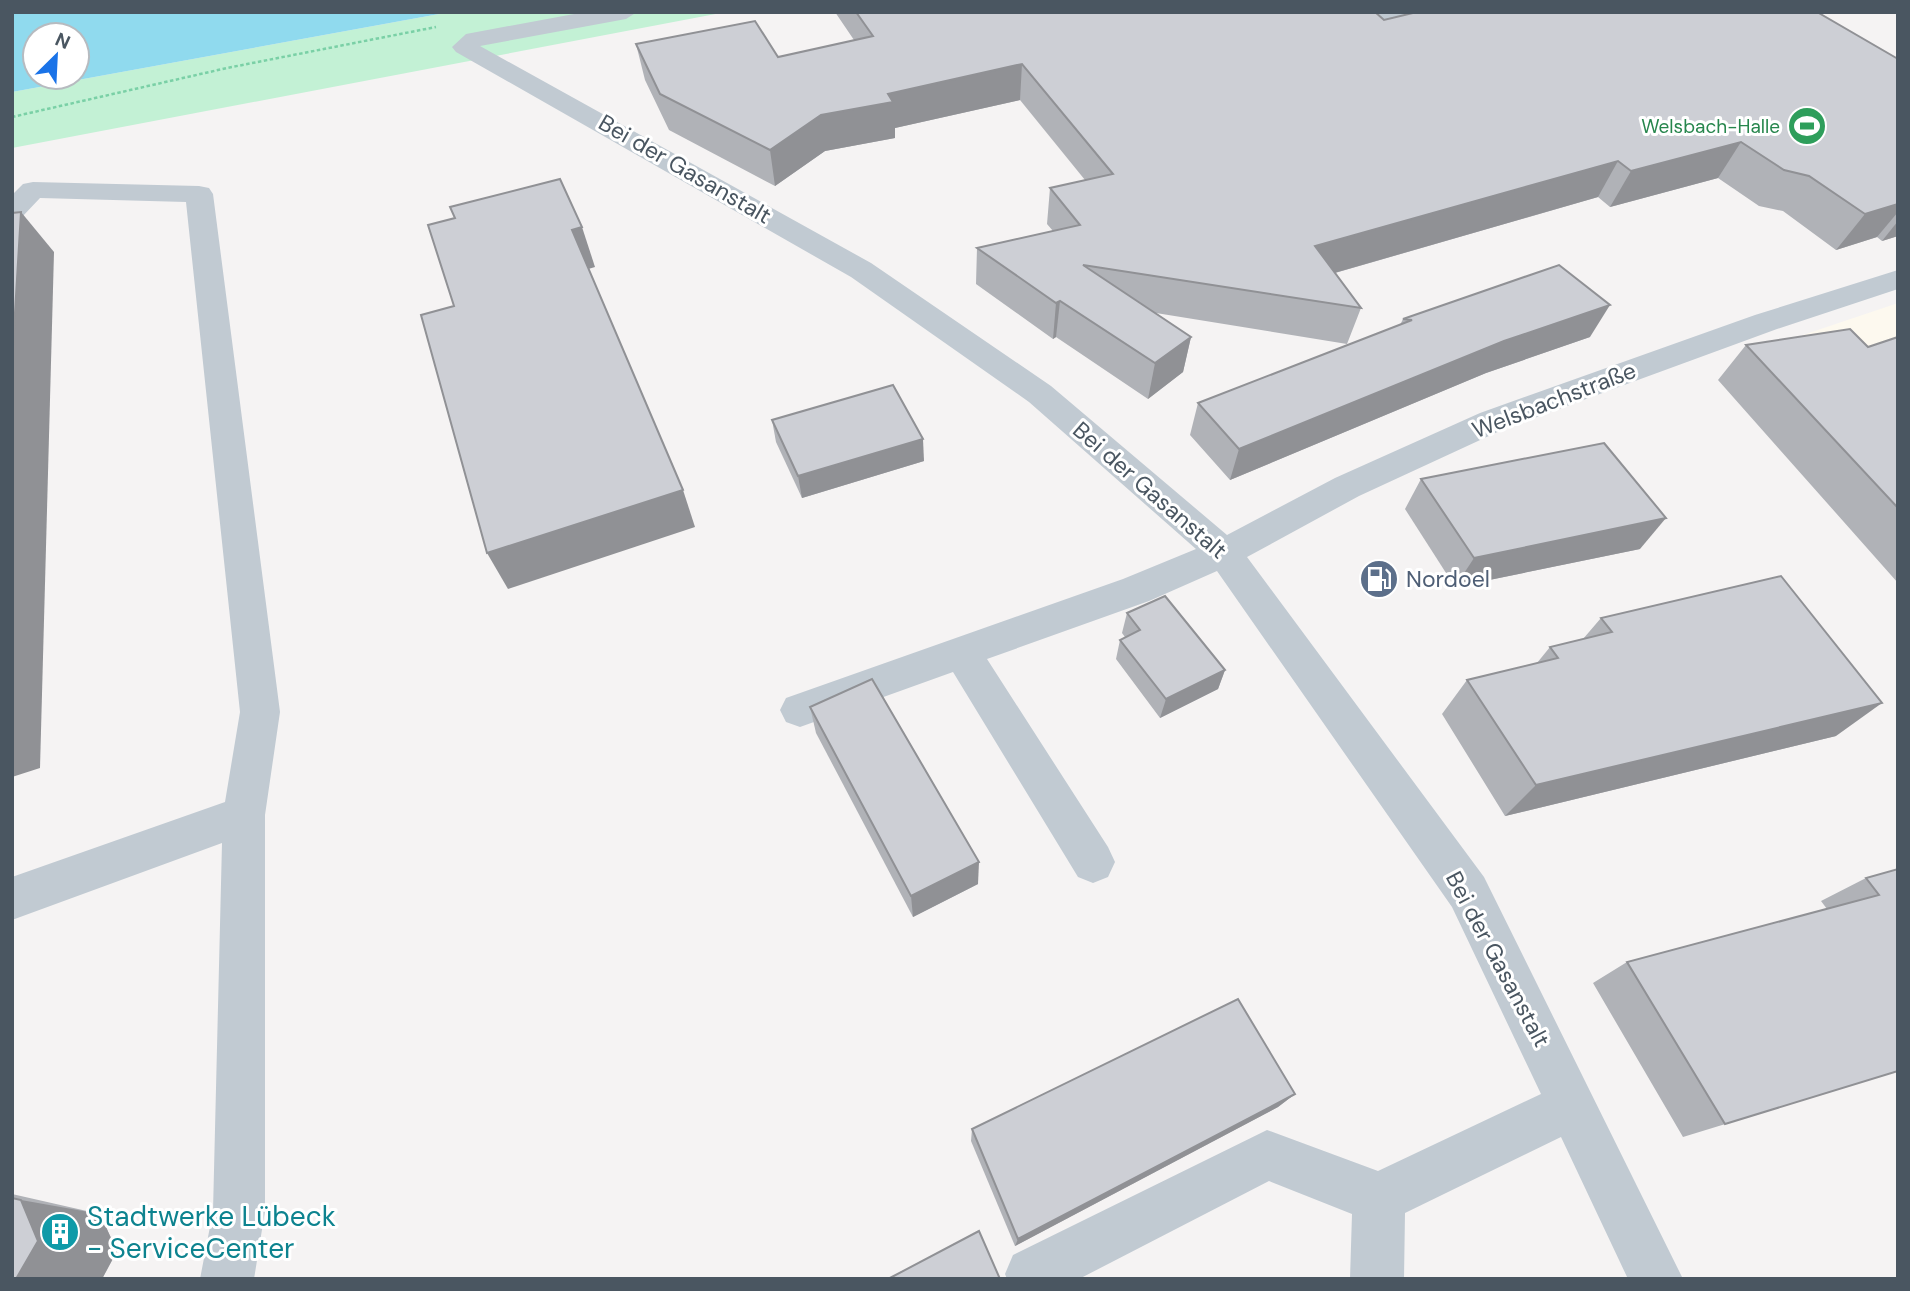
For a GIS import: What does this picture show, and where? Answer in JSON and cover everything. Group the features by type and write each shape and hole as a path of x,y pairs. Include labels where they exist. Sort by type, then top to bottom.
{"street":[{"path":"456,36 474,39 626,12"},
{"path":"1339,26 1399,12"},
{"name":"Bei der Gasanstalt","path":"456,36 861,270 1040,394 1224,552 1468,892 1656,1279"},
{"path":"12,211 33,190 199,194 260,712 244,815 239,1211 227,1279"},
{"name":"Welsbachstraße","path":"800,710 1136,590 1224,552 1347,487 1492,421 1766,322 1898,279"},
{"path":"961,652 1093,862"},
{"path":"12,899 244,815"},
{"path":"1034,1279 1032,1274 1267,1155 1379,1198 1572,1105"},
{"path":"1377,1279 1379,1198"}],"path":[{"path":"12,117 227,68 456,36"}],"shaded area":[{"path":"1898,303 1898,427 1803,335"}],"green space":[{"path":"450,12 726,12 12,148 12,92 91,91 91,78"}],"water":[{"path":"12,12 450,12 91,78 91,21 21,21 21,90 12,92"}],"building":[{"path":"856,12 1375,12 1384,20 1417,12 1817,12 1898,59 1898,204 1865,214 1809,176 1784,170 1741,142 1631,171 1618,161 1315,246 1361,308 1083,265 1191,337 1155,363 1060,301 1056,303 977,248 1080,225 1050,188 1113,174 1022,64 888,94 893,102 821,115 770,150 660,94 636,44 755,21 778,57 873,36"},
{"path":"560,179 582,227 572,230 683,490 487,553 421,315 454,306 428,225 455,218 450,207"},
{"path":"21,212 12,363 12,213"},
{"path":"1559,265 1610,305 1504,341 1239,449 1198,403 1412,320 1403,319"},
{"path":"1850,329 1868,347 1898,337 1898,508 1746,345"},
{"path":"893,385 923,439 798,476 772,420"},
{"path":"1604,443 1666,518 1474,558 1421,479"},
{"path":"1781,576 1882,703 1536,785 1467,680 1558,658 1550,647 1612,632 1601,618"},
{"path":"1165,596 1225,670 1166,699 1120,640 1140,630 1127,613"},
{"path":"872,679 979,862 911,896 810,707"},
{"path":"1898,869 1898,1071 1725,1124 1627,962 1879,895 1866,878"},
{"path":"1238,999 1295,1094 1018,1239 972,1129"},
{"path":"12,1198 21,1200 38,1241 16,1279 12,1279"},
{"path":"979,1231 1000,1279 888,1279"}],"place":[{"name":"Welsbach-Halle","path":"1807,126"},
{"name":"Nordoel","path":"1379,579"},
{"name":"Stadtwerke Lübeck - ServiceCenter","path":"60,1232"}]}
